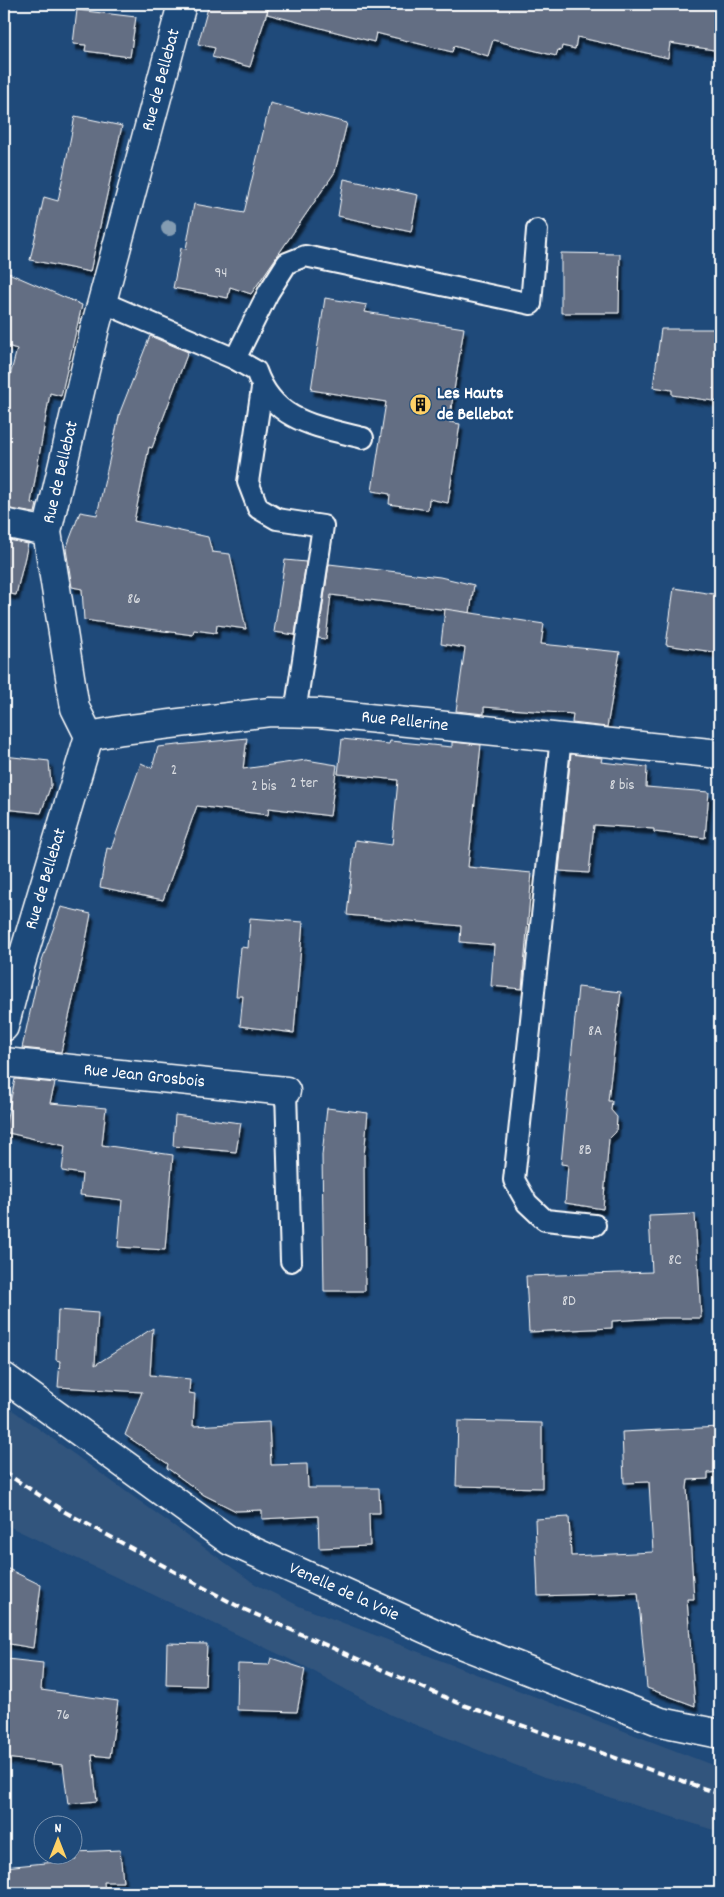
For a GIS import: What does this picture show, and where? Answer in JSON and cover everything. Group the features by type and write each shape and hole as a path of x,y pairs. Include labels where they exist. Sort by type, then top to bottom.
{"street":[{"name":"Rue de Bellebat","path":"4,1027 22,960 89,736 75,708 47,532 102,302 182,4"},
{"path":"4,523 47,532"},
{"name":"Rue Pellerine","path":"89,736 122,730 270,712 320,713 720,754"},
{"name":"Rue Jean Grosbois","path":"4,1062 286,1091"},
{"name":"Venelle de la Voie","path":"4,1377 230,1541 450,1640 662,1722 720,1734"}],"lane":[{"path":"235,359 268,293 287,263 305,256 531,304 537,230"},
{"path":"102,302 235,359 256,371 262,388 278,407 305,422 363,438"},
{"path":"262,388 248,482 258,508 277,519 323,526 295,713"},
{"path":"561,737 514,1180 527,1203 544,1220 595,1225"},
{"path":"286,1091 291,1262"}],"shaded area":[{"path":"4,1404 255,1584 299,1606 720,1768 720,1832 545,1777 391,1715 306,1667 4,1524"}],"building":[{"path":"209,4 720,4 720,51 670,43 668,58 577,37 575,49 562,46 561,51 558,50 556,56 493,40 488,56 454,46 452,52 376,33 374,42 267,14 268,9 250,67 212,57 215,48 198,44"},
{"path":"77,10 136,17 130,57 85,51 86,45 73,44"},
{"path":"270,103 347,123 335,172 251,294 230,287 228,298 173,288 181,248 186,249 194,204 244,213"},
{"path":"75,116 122,126 90,272 30,260 44,197 58,201"},
{"path":"344,179 418,195 411,232 338,216"},
{"path":"561,253 620,254 619,313 561,313"},
{"path":"4,271 82,305 61,396 50,393 31,503 37,504 35,513 4,508 4,399 17,349 4,345"},
{"name":"Les Hauts de Bellebat","path":"325,298 367,305 365,312 464,328 449,422 460,424 448,503 429,499 428,510 389,504 390,494 372,491 386,402 311,390"},
{"path":"661,329 720,329 720,402 672,395 672,390 653,387"},
{"path":"150,336 188,352 152,448 149,447 134,521 208,537 212,552 230,554 246,629 217,625 216,633 194,630 193,635 84,620 82,589 72,587 66,549 80,512 97,515 120,412"},
{"path":"4,539 28,544 16,595 4,593"},
{"path":"285,560 306,562 295,635 274,632"},
{"path":"329,564 440,577 474,585 470,613 331,595 326,639 318,638"},
{"path":"674,588 720,595 720,653 666,645"},
{"path":"445,609 544,624 541,644 620,652 607,727 572,723 573,714 484,707 484,714 456,711 465,648 441,644"},
{"path":"247,738 243,769 306,760 337,765 330,816 269,808 268,815 197,806 163,900 100,887 107,848 111,849 141,763 152,768 158,747"},
{"path":"342,739 389,744 390,741 452,747 452,742 481,745 468,867 532,873 522,989 491,986 494,945 460,942 461,926 347,915 355,840 392,845 398,780 338,774"},
{"path":"571,754 602,758 601,762 647,767 646,787 709,792 705,838 654,832 654,829 594,825 589,873 559,871"},
{"path":"4,756 49,761 51,785 41,813 4,809"},
{"path":"61,907 91,914 61,1052 22,1048 41,963"},
{"path":"250,918 303,922 294,1033 240,1026 243,996 236,996 241,947 248,948"},
{"path":"578,987 621,992 608,1101 612,1101 611,1110 617,1117 616,1132 609,1139 603,1209 565,1203 568,1165 561,1164"},
{"path":"15,1079 55,1083 50,1103 106,1108 102,1145 173,1155 165,1250 118,1247 122,1200 80,1195 82,1174 62,1171 65,1146 4,1132"},
{"path":"327,1108 368,1113 364,1156 365,1291 324,1291 322,1155"},
{"path":"175,1115 241,1123 236,1152 173,1146"},
{"path":"695,1214 701,1318 612,1321 612,1328 529,1332 526,1276 652,1272 649,1216"},
{"path":"58,1310 98,1313 95,1365 153,1328 150,1375 190,1379 189,1393 195,1394 193,1426 269,1422 271,1465 307,1464 308,1488 379,1488 380,1513 369,1513 370,1546 319,1548 318,1516 262,1519 262,1510 236,1511 204,1495 167,1468 168,1464 125,1435 142,1392 58,1387 60,1361 56,1360"},
{"path":"458,1421 542,1423 542,1488 456,1486"},
{"path":"720,1427 720,1472 708,1473 708,1479 688,1480 687,1488 694,1599 687,1599 695,1706 647,1688 638,1593 538,1596 535,1519 569,1517 571,1556 653,1552 649,1482 624,1483 622,1432"},
{"path":"4,1567 41,1585 33,1648 4,1643"},
{"path":"167,1643 207,1644 205,1686 166,1685"},
{"path":"271,1658 305,1669 297,1712 237,1710 238,1664 269,1665"},
{"path":"7,1659 43,1663 41,1690 118,1701 110,1757 92,1755 97,1801 68,1804 63,1765 5,1758 9,1726 4,1725 4,1683"},
{"path":"120,1850 123,1882 104,1882 105,1893 4,1893 4,1867 35,1864 82,1864 82,1852"}],"railway":[{"path":"4,1472 65,1512 241,1608 463,1705 720,1794"}],"place":[{"name":"Les Hauts de Bellebat","path":"421,404"}]}
